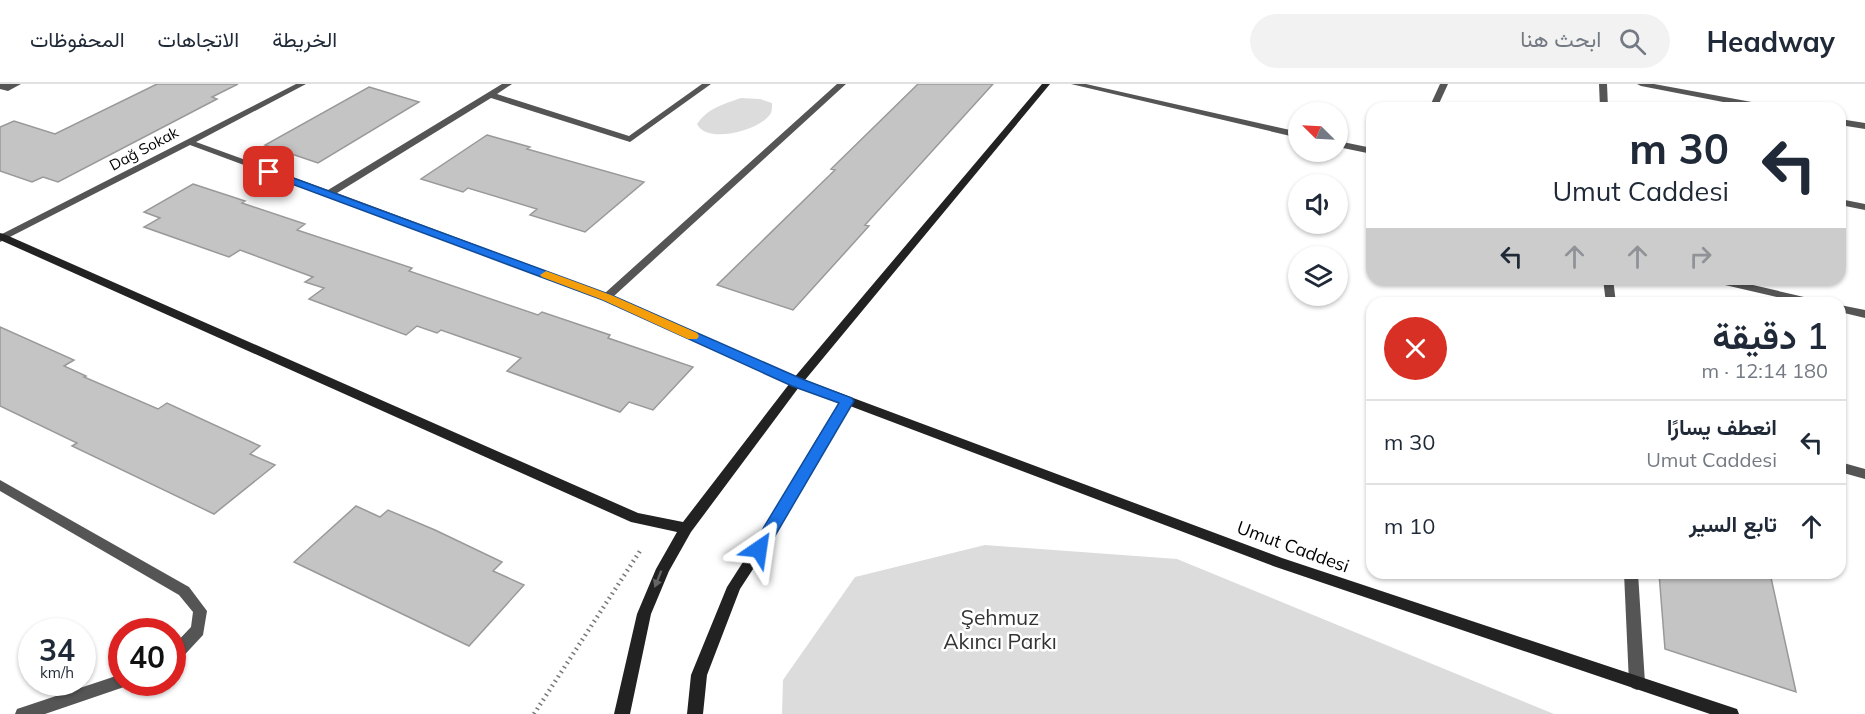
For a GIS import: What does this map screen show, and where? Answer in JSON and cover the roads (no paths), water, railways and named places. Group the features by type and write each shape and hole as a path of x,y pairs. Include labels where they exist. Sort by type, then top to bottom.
{"street":[{"path":"0,86 8,88 17,84"},
{"name":"Dağ Sokak","path":"1,237 302,84"},
{"path":"328,194 508,84"},
{"path":"490,94 630,139 707,84"},
{"path":"607,297 842,84"},
{"path":"622,714 644,614 663,568 686,528 797,382 1046,84"},
{"path":"1075,84 1288,132"},
{"path":"1436,102 1444,84"},
{"path":"1603,84 1604,102"},
{"path":"1641,84 1736,102"},
{"path":"1846,123 1865,126"},
{"path":"189,142 607,297 797,382"},
{"path":"1348,146 1366,150"},
{"path":"1846,203 1865,207"},
{"path":"1,237 636,518 686,528"},
{"path":"1738,285 1791,297"},
{"path":"1846,309 1865,314"},
{"name":"Umut Caddesi","path":"797,382 1278,562 1731,714"},
{"path":"694,714 699,675 734,587 771,530 820,443 847,401"},
{"path":"1846,469 1865,474"},
{"path":"0,485 184,591 200,611 198,630 186,643"},
{"path":"1631,579 1637,683"},
{"path":"23,714 108,686"}],"park label":[{"name":"Şehmuz Akıncı Parkı","path":"1000,630"}]}
